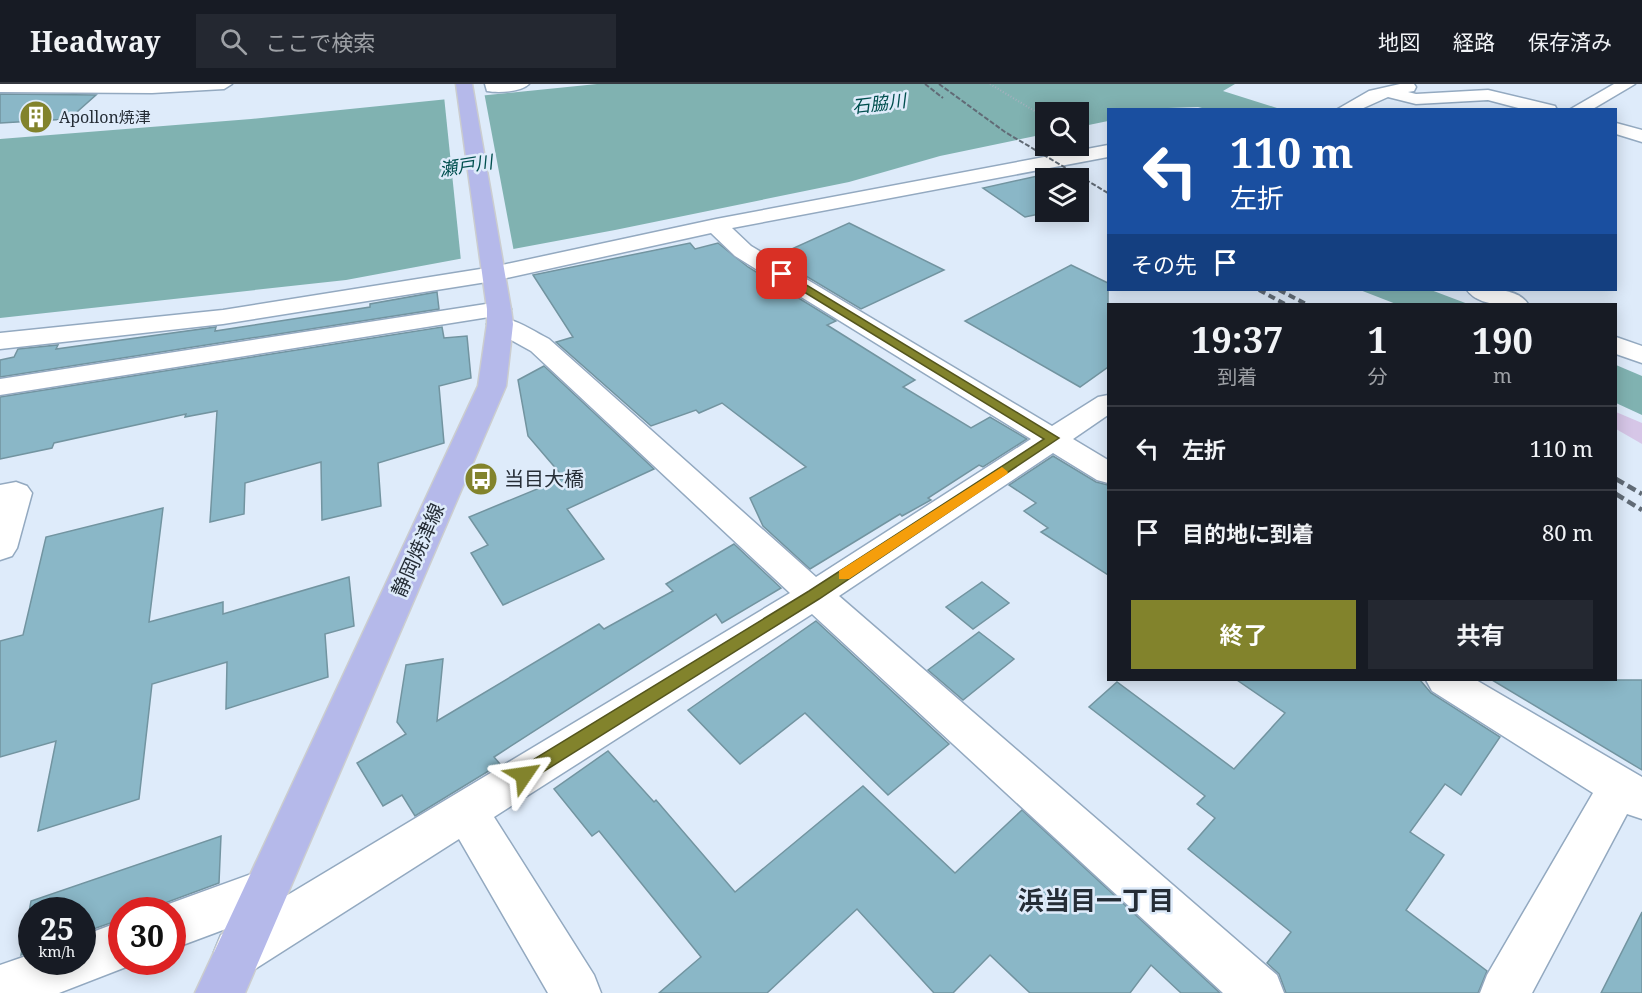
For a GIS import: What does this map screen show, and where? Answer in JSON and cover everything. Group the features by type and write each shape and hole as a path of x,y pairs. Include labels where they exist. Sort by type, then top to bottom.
{"main road":[{"name":"静岡焼津線","path":"220,993 492,386 499,317 464,84"}],"street":[{"path":"0,87 224,84"},
{"path":"493,84 493,87 520,84"},
{"path":"1349,108 1388,92 1418,84"},
{"path":"1580,108 1628,84"},
{"path":"0,98 42,86"},
{"path":"1388,92 1416,99 1488,95 1541,108"},
{"path":"1617,128 1642,136"},
{"path":"0,341 223,316 493,270 1107,150"},
{"path":"716,225 743,251 1107,472"},
{"path":"1482,291 1513,303"},
{"path":"0,387 499,317 540,345 814,595 1259,993"},
{"path":"1617,345 1642,355"},
{"path":"238,952 814,595 1107,404"},
{"path":"0,496 16,493 0,548"},
{"path":"1447,681 1631,794 1505,993"},
{"path":"466,811 576,993"},
{"path":"186,921 265,892"},
{"path":"0,990 42,975"}],"path":[{"path":"990,84 1035,111"}],"shaded area":[{"path":"1617,412 1642,423 1642,444 1617,430"}],"water":[{"path":"597,84 1235,84 1223,91 1277,108 1107,108 1107,121 1089,125 1089,102 1035,102 1035,136 940,156 849,182 615,230 346,280 0,318 0,139 251,119"},
{"path":"1363,291 1434,291 1465,303 1393,303"},
{"path":"1617,365 1642,376 1642,415 1617,403"}],"pier":[{"path":"484,92 514,252 461,261 444,96"}],"building":[{"path":"0,94 96,95 69,119 0,123"},
{"path":"1035,177 1035,215 1025,217 983,188"},
{"path":"849,223 944,270 861,309 774,257"},
{"path":"690,243 695,249 718,243 748,267 836,321 827,325 915,380 903,387 971,428 990,417 1027,439 983,467 979,465 928,498 931,500 902,516 900,514 810,569 763,526 750,498 806,467 722,403 699,413 696,410 651,426 556,342 573,337 533,275"},
{"path":"1071,265 1107,283 1107,368 1080,387 965,321"},
{"path":"437,292 439,309 0,377 0,360 14,357 18,349 58,345 56,349 216,327 215,331 370,307 370,304"},
{"path":"442,327 444,338 467,336 471,378 439,386 444,443 378,463 381,506 322,520 321,462 245,483 244,514 210,522 217,411 185,417 186,414 54,443 52,448 0,459 0,397"},
{"path":"544,366 654,469 567,509 604,559 503,605 471,553 488,545 469,517 564,478 528,436 518,380"},
{"path":"1053,456 1096,482 1107,485 1107,574 1041,532 1048,528 1024,511 1036,503 1009,485"},
{"path":"163,508 149,622 223,602 223,614 349,577 354,626 325,634 328,677 226,709 227,662 152,684 139,799 38,831 56,741 0,757 0,641 23,635 46,537"},
{"path":"734,544 781,588 722,623 716,614 494,757 500,764 415,816 402,795 383,806 357,763 406,734 397,722 406,665 443,659 437,721 599,624 604,629 673,591 666,584"},
{"path":"982,582 1009,603 973,629 946,607"},
{"path":"816,621 949,744 888,795 805,713 740,764 688,710"},
{"path":"979,632 1014,659 963,700 928,670"},
{"path":"1642,680 1642,770 1494,681"},
{"path":"1238,681 1421,681 1431,693 1500,737 1461,795 1445,784 1410,832 1444,855 1406,910 1487,971 1478,993 1286,993 1279,974 1267,963 1291,932 1188,849 1215,818 1197,804 1205,796 1089,707 1117,682 1234,769 1285,713"},
{"path":"608,751 654,802 656,800 735,892 863,786 955,873 1022,810 1220,993 1181,993 1151,965 1130,993 1030,993 990,955 953,993 934,993 857,909 767,993 659,993 701,957 599,831 592,836 554,789"},
{"path":"221,836 219,883 181,897 108,897 108,924 96,928 96,897 43,897"},
{"path":"1642,912 1642,993 1601,993"}],"railway":[{"path":"925,84 943,98"},
{"path":"939,84 1005,132 1107,192"},
{"path":"1261,291 1283,303"},
{"path":"1281,291 1304,303"},
{"path":"1617,480 1642,494"},
{"path":"1617,495 1642,510"}],"slow traffic":[{"path":"844,575 1002,472"}],"place":[{"name":"Apollon焼津","path":"36,117"},
{"name":"当目大橋","path":"481,479"}],"district":[{"name":"浜当目一丁目","path":"1096,901"}],"route":[{"path":"524,775 814,595 1053,438 782,274"}],"water label":[{"name":"石脇川","path":"879,104"},
{"name":"瀬戸川","path":"466,166"}]}
